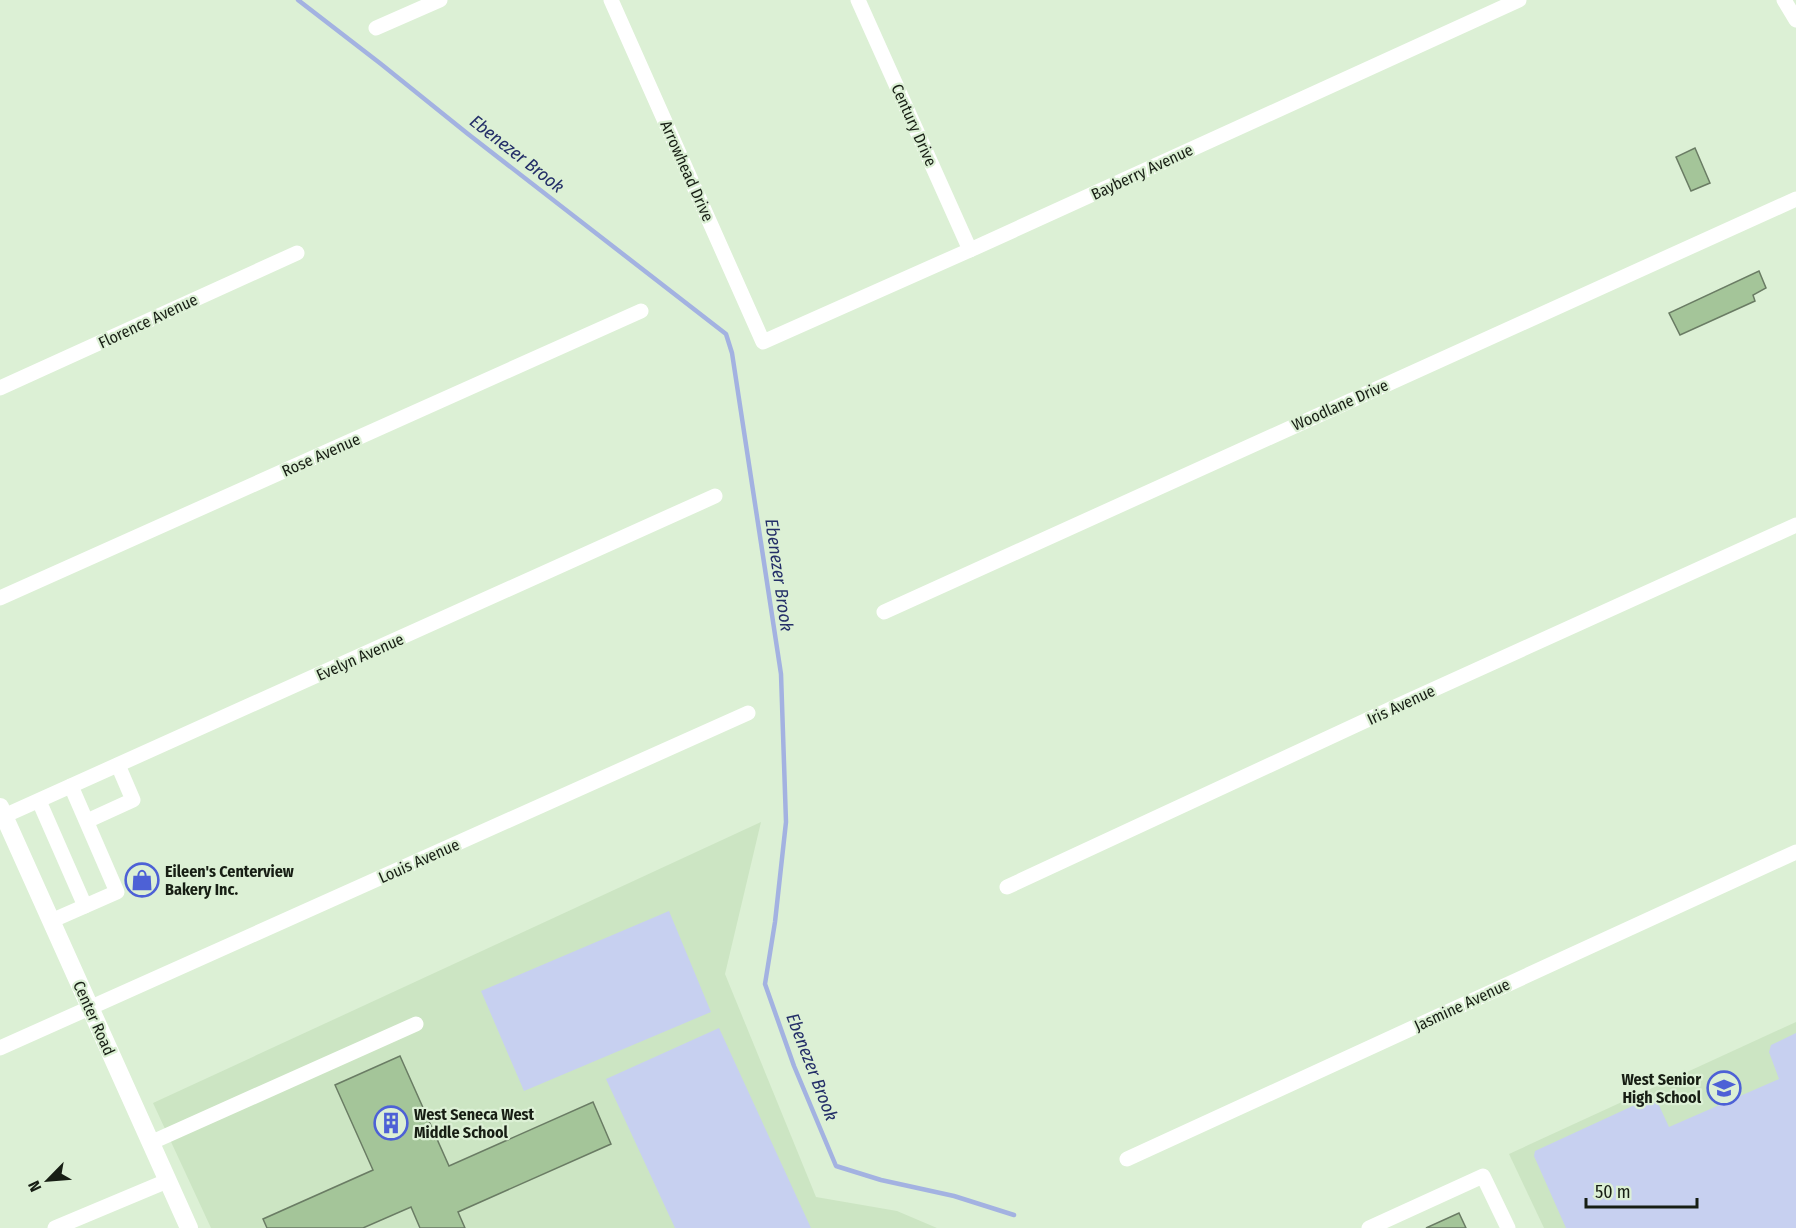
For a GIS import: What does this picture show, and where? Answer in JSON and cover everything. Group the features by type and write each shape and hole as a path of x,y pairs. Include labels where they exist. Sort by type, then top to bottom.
{"main road":[{"name":"Center Road","path":"2,812 189,1228"}],"street":[{"path":"376,28 440,0"},
{"name":"Arrowhead Drive","path":"611,0 763,342"},
{"name":"Century Drive","path":"858,0 970,250"},
{"name":"Bayberry Avenue","path":"763,342 1520,0"},
{"path":"1784,0 1796,20"},
{"name":"Woodlane Drive","path":"884,612 1796,199"},
{"name":"Florence Avenue","path":"0,388 297,254"},
{"name":"Rose Avenue","path":"0,598 641,310"},
{"name":"Evelyn Avenue","path":"2,812 39,801 715,496"},
{"name":"Iris Avenue","path":"1007,887 1386,711 1796,525"},
{"name":"Louis Avenue","path":"0,1048 748,713"},
{"path":"87,821 133,800 118,765"},
{"path":"51,921 117,892 71,786"},
{"path":"39,801 86,906"},
{"name":"Jasmine Avenue","path":"1127,1159 1796,852"},
{"path":"150,1143 416,1024"},
{"path":"1369,1228 1483,1176 1508,1228"},
{"path":"55,1228 167,1181"}],"shaded area":[{"path":"761,822 725,974 816,1197 897,1211 937,1228 211,1228 153,1103"},
{"path":"669,911 711,1012 524,1091 481,991"},
{"name":"West Senior High School","path":"1796,1022 1796,1228 1544,1228 1509,1154"},
{"path":"719,1028 811,1228 675,1228 606,1079"},
{"name":"West Senior High School","path":"1796,1033 1796,1228 1566,1228 1534,1156 1535,1151 1650,1098 1657,1101 1669,1127 1779,1079 1769,1052 1771,1045"}],"building":[{"path":"1695,148 1710,183 1691,191 1676,157"},
{"path":"1759,271 1766,288 1753,295 1755,301 1680,335 1669,313"},
{"name":"West Seneca West Middle School","path":"400,1056 449,1166 593,1102 611,1144 458,1212 465,1228 420,1228 411,1207 363,1228 267,1228 263,1219 373,1170 335,1085"},
{"path":"1459,1213 1466,1228 1426,1228"}],"waterway":[{"name":"Ebenezer Brook","path":"298,0 726,334 732,353 781,674 786,822 775,922 765,984 794,1066 836,1166 881,1180 954,1196 1014,1215"}],"place":[{"name":"Eileen's Centerview Bakery Inc.","path":"142,880"},
{"name":"West Senior High School","path":"1724,1088"},
{"name":"West Seneca West Middle School","path":"391,1123"}]}
